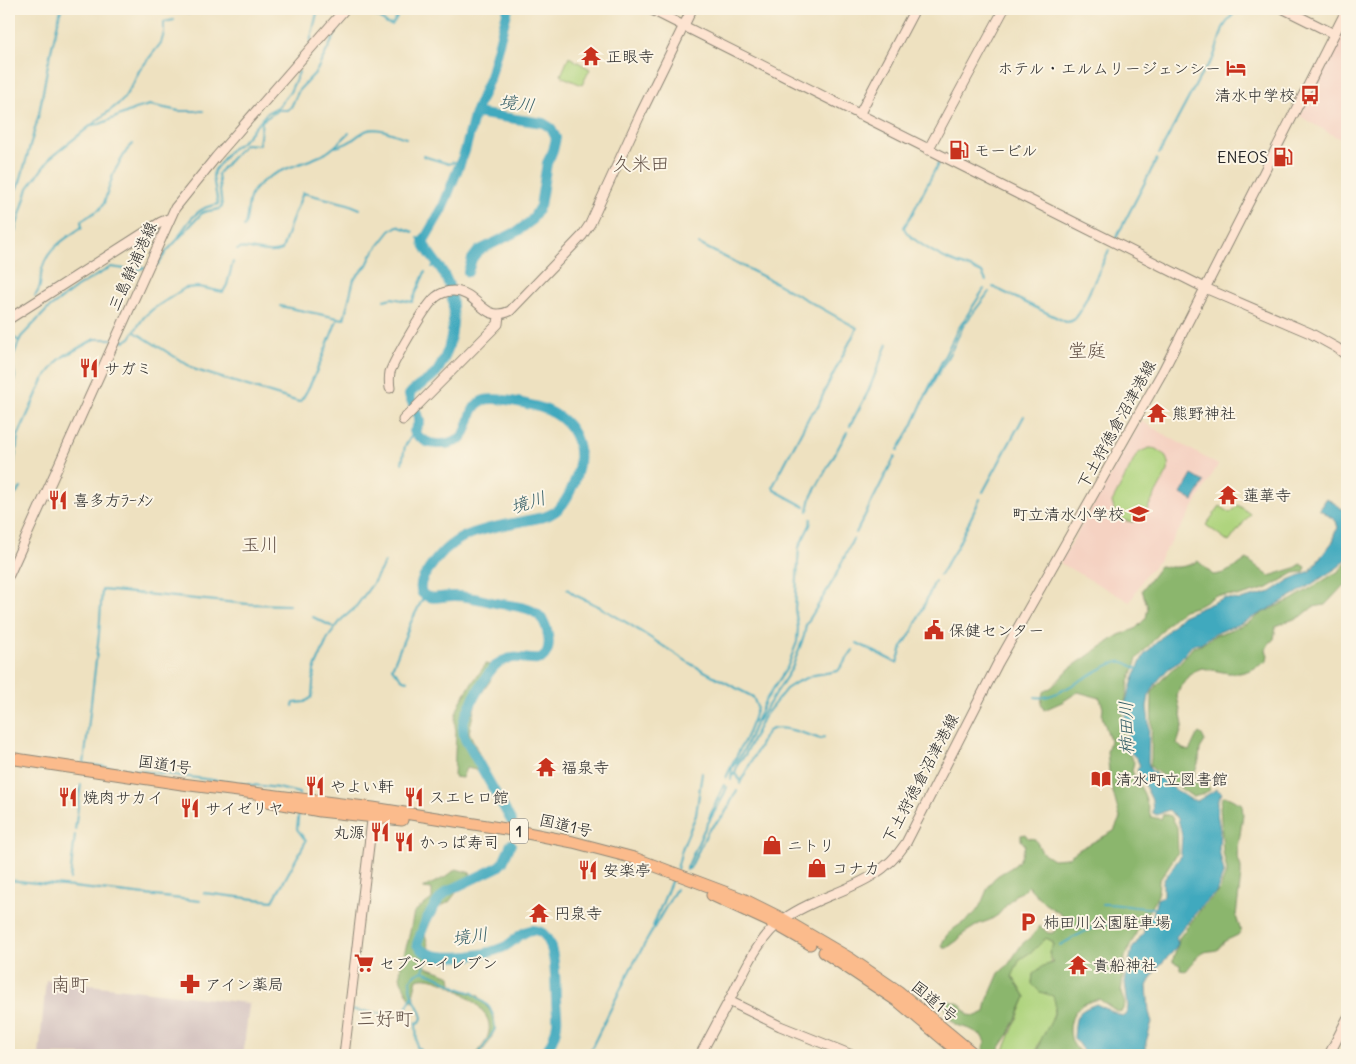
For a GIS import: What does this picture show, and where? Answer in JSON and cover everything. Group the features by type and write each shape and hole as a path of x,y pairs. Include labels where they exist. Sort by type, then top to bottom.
{"highway":[{"name":"国道1号","path":"9,758 372,812 512,830 573,842 634,858 743,899 899,1002 962,1055"},
{"name":"国道1号","path":"9,765 258,800 320,811 372,812"},
{"name":"国道1号","path":"780,922 851,959 898,991 975,1055"}],"street":[{"name":"三島静浦港線","path":"9,575 175,208 345,9"},
{"path":"650,9 1205,288 1310,334 1337,348 1347,356"},
{"path":"390,388 389,378 393,366 426,309 440,294 461,292 472,298 490,313 500,314 510,311 582,236 590,224 692,9"},
{"path":"859,115 915,9"},
{"path":"928,150 1004,9"},
{"path":"1284,9 1334,34"},
{"name":"下土狩徳倉沼津港線","path":"700,1055 750,959 780,922 800,910 860,884 871,877 900,852 913,831 998,664 1159,378 1347,9"},
{"path":"9,319 170,218"},
{"path":"406,417 498,324 500,314"},
{"path":"344,1055 372,812"},
{"path":"729,1001 780,1026 852,1055"},
{"path":"1329,1055 1347,1019"}],"shaded area":[{"path":"1347,21 1347,143 1300,115 1312,94 1318,74"},
{"name":"町立清水小学校","path":"1141,421 1218,465 1184,523 1154,567 1146,574 1130,602 1060,563"},
{"path":"46,980 247,1003 249,1005 243,1055 39,1055"}],"green space":[{"path":"569,57 590,69 582,85 561,75"},
{"path":"1149,448 1154,448 1164,455 1168,462 1168,471 1144,515 1139,520 1132,522 1122,520 1115,513 1112,502 1137,454"},
{"path":"1238,505 1250,514 1229,542 1206,525 1220,506 1230,513"},
{"path":"1247,559 1269,576 1295,568 1301,564 1306,567 1304,572 1294,573 1268,588 1241,596 1216,595 1195,607 1183,610 1172,619 1137,659 1129,682 1121,723 1129,754 1134,762 1132,771 1144,794 1151,817 1161,819 1163,814 1171,816 1177,827 1178,852 1159,881 1158,895 1137,931 1125,957 1121,993 1125,1004 1122,1011 1118,1012 1099,999 1082,1005 1074,1013 1070,1027 1072,1040 1079,1051 1089,1055 1038,1055 1042,1037 1052,1020 1055,1006 1053,996 1040,992 1032,984 1033,974 1043,966 1053,963 1049,952 1053,945 1052,941 1046,938 1034,950 1020,959 1012,977 1026,997 1009,1034 995,1055 987,1055 983,1051 985,1042 981,1035 957,1025 947,1016 944,1005 949,1001 960,1004 968,1015 976,1016 985,1012 987,1001 999,973 1008,965 1022,944 1040,926 1048,933 1053,933 1064,921 1062,915 1044,903 1028,886 1022,892 1015,895 998,915 963,934 947,948 943,948 942,944 947,935 976,911 992,881 1019,861 1025,845 1021,840 1021,835 1025,834 1028,838 1035,839 1042,852 1053,859 1067,858 1114,831 1120,818 1110,781 1107,752 1110,740 1102,716 1103,708 1100,698 1078,692 1044,710 1041,704 1043,692 1052,687 1069,669 1119,635 1135,629 1146,618 1148,608 1142,590 1160,566 1180,567 1198,561 1213,575 1227,572"},
{"path":"1347,562 1347,585 1342,587 1325,605 1313,607 1302,616 1276,626 1274,639 1266,650 1268,655 1267,661 1251,670 1240,673 1228,673 1202,668 1194,671 1180,687 1177,696 1183,725 1177,744 1189,751 1197,735 1199,733 1202,735 1205,741 1200,749 1199,760 1193,779 1195,784 1208,786 1210,790 1193,797 1153,769 1150,765 1152,693 1171,670 1177,666 1193,647 1201,645 1214,636 1248,623 1262,613 1291,600 1339,571"},
{"path":"486,664 494,666 490,681 476,701 469,732 484,765 477,770 466,768 462,778 454,777 456,713 464,695"},
{"path":"1225,796 1242,804 1243,814 1237,856 1241,867 1241,876 1236,916 1241,931 1238,935 1225,941 1217,950 1204,952 1199,955 1186,971 1180,970 1180,965 1173,962 1179,938 1204,905 1218,893 1227,871 1223,852 1220,807 1222,798"},
{"path":"456,869 471,873 449,902 436,909 425,934 429,949 448,956 449,962 428,961 424,966 451,976 452,984 463,991 478,995 494,1016 495,1028 490,1041 479,1055 475,1055 486,1041 489,1033 489,1024 486,1016 470,998 447,984 425,978 417,979 413,995 415,998 412,1002 400,976 401,963 414,912 432,899 432,889 423,888 446,877"},
{"path":"1046,938 1052,941 1053,945 1049,952 1051,963 1033,974 1032,983 1053,995 1056,1005 1049,1030 1038,1044 1036,1055 1002,1055 1026,997 1011,974 1020,959 1034,950"}],"water":[{"path":"1192,475 1204,482 1193,501 1181,494"},
{"path":"1327,498 1347,511 1347,558 1339,567 1273,607 1215,634 1201,644 1193,644 1156,683 1149,696 1147,707 1149,723 1148,762 1150,769 1167,784 1190,799 1197,801 1216,789 1222,793 1217,802 1217,813 1220,830 1219,850 1224,872 1216,893 1204,903 1176,937 1178,944 1156,969 1147,986 1149,1012 1152,1022 1146,1042 1146,1055 1114,1055 1108,1052 1084,1052 1074,1038 1076,1020 1080,1013 1096,1004 1122,1016 1126,1015 1128,1007 1125,982 1132,949 1144,932 1143,924 1153,915 1157,899 1163,896 1163,881 1181,856 1182,836 1178,818 1168,810 1157,815 1153,813 1152,800 1137,770 1140,766 1137,759 1131,753 1125,722 1126,701 1135,674 1144,655 1182,616 1224,598 1240,600 1271,592 1289,580 1310,571 1334,540 1334,534 1338,528 1336,521 1319,509"}],"waterway":[{"path":"9,202 20,182 39,114 61,9"},
{"path":"188,14 191,9"},
{"path":"310,42 318,9"},
{"path":"152,266 158,264 167,251 202,213 222,207 218,174 245,144 259,145 262,121 278,110 287,110 291,107 299,90 316,72 339,27 350,15 368,12 387,24 392,25 403,9"},
{"name":"境川","path":"508,9 490,77 475,113 465,151 442,209 423,242 444,274 452,297 453,323 448,348 444,360 435,374 409,395 420,421 414,432 422,439 431,443 450,443 459,440 464,434 476,406 482,401 493,399 535,406 560,417 575,435 578,446 578,471 568,496 559,509 544,517 476,532 456,541 438,557 425,574 421,583 421,590 425,596 437,598 451,596 467,597 524,608 537,614 546,626 549,645 544,657 541,659 513,658 502,661 497,665 485,679 463,723 465,739 512,822"},
{"path":"1159,154 1202,73 1213,59 1223,28 1238,9"},
{"path":"9,251 28,188 51,157 122,101 139,71 161,43 164,33 164,22 174,20"},
{"path":"177,240 199,211 218,204 213,177 214,171 230,150 242,142 267,113 278,107 290,92 299,72"},
{"path":"90,125 100,124 135,109 150,105 179,111 203,111"},
{"name":"境川","path":"468,272 472,259 478,251 518,231 531,221 540,206 547,163 553,151 556,138 551,128 543,123 475,113"},
{"path":"334,147 350,142 364,132 373,129 383,130 406,138"},
{"path":"244,227 250,197 258,185 276,173 326,153 349,133"},
{"path":"35,296 39,289 46,259 59,243 82,227 81,221 100,209 104,203 114,172 127,150 133,144"},
{"path":"423,156 449,164 454,162"},
{"path":"1115,240 1157,159"},
{"path":"939,162 904,227 910,236 924,246 946,259 982,273 986,281"},
{"path":"237,250 246,248 269,252 282,250 303,193 348,204 360,209"},
{"path":"135,332 196,370 299,402 309,388 338,318 344,319 354,279 367,265 372,254 390,231 397,226 413,232"},
{"name":"境川","path":"418,238 424,240"},
{"path":"699,244 776,283 857,328 818,407 810,415 773,486 774,490 805,507"},
{"path":"993,287 1066,322 1071,321 1080,312 1109,250"},
{"path":"119,340 125,341 130,338 144,317 185,288 199,287 223,292 227,285 233,262"},
{"name":"境川","path":"432,267 437,264"},
{"path":"9,387 13,385 15,377 12,359 21,337 48,309 77,287 111,267 132,270 145,268"},
{"path":"384,300 392,298 412,302 425,272"},
{"path":"926,394 957,331 984,289"},
{"path":"898,450 963,326 989,292"},
{"path":"280,306 338,318"},
{"path":"9,334 19,341"},
{"path":"9,489 18,436 43,380 64,356 95,339 112,339"},
{"path":"850,426 868,392 887,344"},
{"path":"983,492 1024,416"},
{"path":"402,463 405,446 414,432"},
{"path":"808,511 811,497 847,432"},
{"path":"856,533 895,456"},
{"path":"9,502 21,488"},
{"path":"940,575 957,547 980,499"},
{"path":"731,780 732,768 744,750 765,701 787,668 797,642 798,628 795,609 799,547 811,519"},
{"path":"758,721 792,668 804,636 806,625 834,579 853,539"},
{"path":"293,706 294,703 305,702 312,697 314,670 328,638 342,619 355,608 385,562"},
{"path":"857,643 897,663 902,647 913,630 935,581"},
{"path":"567,589 629,624 691,664 753,697 757,707 754,717 726,778"},
{"path":"289,605 248,604 102,590 99,634 84,764 278,788 299,793 299,795"},
{"path":"408,681 403,680 392,668 424,596"},
{"path":"313,617 335,628"},
{"path":"732,776 738,763 745,755 763,718 786,689 814,675 838,671 853,650"},
{"path":"1035,697 1045,697 1056,693 1115,663 1124,662 1138,669"},
{"path":"741,781 767,732 772,729 778,728 801,732 821,739 824,737"},
{"path":"677,869 682,849 696,815 702,773"},
{"path":"735,774 741,781 740,784"},
{"path":"75,830 81,784"},
{"path":"709,818 724,785"},
{"path":"687,868 704,830 727,787"},
{"path":"686,870 690,868 708,831 724,815 737,790"},
{"path":"204,893 273,901 306,841 297,829 299,810"},
{"path":"70,879 75,835"},
{"name":"境川","path":"511,844 503,862 498,867 446,892 426,920 417,944 423,951 432,955 444,957 471,956 504,947 521,934 529,931 541,932 547,939 554,959 557,1018 554,1036 544,1055"},
{"path":"653,926 673,877"},
{"path":"9,880 200,901"},
{"path":"588,1055 631,968 676,889"},
{"path":"1102,904 1154,908"},
{"path":"1060,945 1088,930 1110,923 1145,926"},
{"path":"428,953 423,971 460,989 473,993 489,1007 493,1015 495,1029 478,1055"},
{"path":"420,1055 420,1048 417,1048 416,1023 420,1022 422,1018 410,986 414,975 423,971"},
{"path":"353,1010 402,1016 412,997"}],"place":[{"name":"正眼寺","path":"591,56"},
{"name":"ホテル・エルムリージェンシー","path":"1236,68"},
{"name":"清水中学校","path":"1310,95"},
{"name":"モービル","path":"959,150"},
{"name":"ENEOS","path":"1283,157"},
{"name":"サガミ","path":"89,368"},
{"name":"熊野神社","path":"1157,413"},
{"name":"蓮華寺","path":"1228,495"},
{"name":"喜多方ﾗｰﾒﾝ","path":"58,500"},
{"name":"町立清水小学校","path":"1139,514"},
{"name":"保健センター","path":"934,630"},
{"name":"福泉寺","path":"546,767"},
{"name":"清水町立図書館","path":"1101,779"},
{"name":"やよい軒","path":"315,786"},
{"name":"焼肉サカイ","path":"68,797"},
{"name":"スエヒロ館","path":"414,797"},
{"name":"サイゼリヤ","path":"190,808"},
{"name":"丸源","path":"380,832"},
{"name":"かっぱ寿司","path":"404,842"},
{"name":"ニトリ","path":"772,845"},
{"name":"コナカ","path":"817,868"},
{"name":"安楽亭","path":"588,870"},
{"name":"円泉寺","path":"539,913"},
{"name":"柿田川公園駐車場","path":"1028,922"},
{"name":"セブン-イレブン","path":"364,963"},
{"name":"貴船神社","path":"1078,965"},
{"name":"アイン薬局","path":"190,984"}],"district":[{"name":"久米田","path":"641,163"},
{"name":"堂庭","path":"1087,350"},
{"name":"玉川","path":"260,544"},
{"name":"南町","path":"70,984"},
{"name":"三好町","path":"385,1018"}],"water label":[{"name":"柿田川","path":"1126,728"}]}
